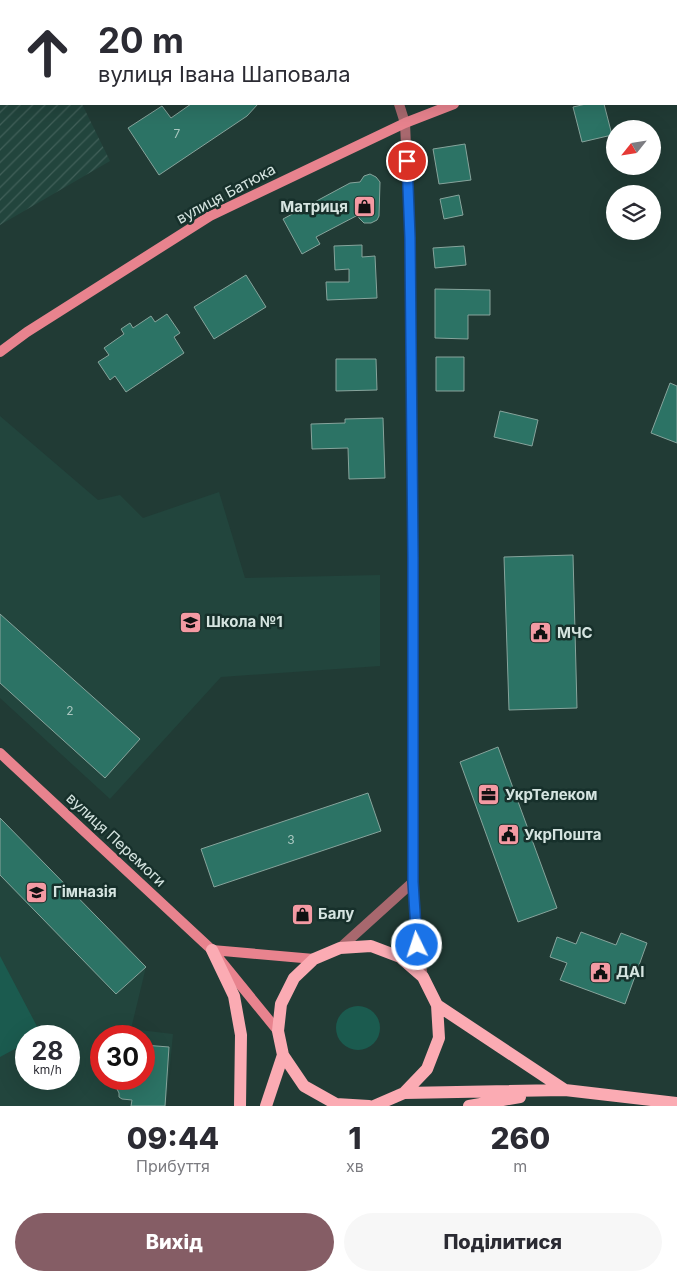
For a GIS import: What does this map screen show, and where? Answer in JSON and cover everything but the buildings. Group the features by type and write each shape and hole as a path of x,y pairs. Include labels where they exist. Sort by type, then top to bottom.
{"main road":[{"path":"369,1106 336,1104 304,1086 283,1055 278,1031 281,1004 294,978 314,959 340,948 371,946 400,957 423,977 437,1005 439,1038 427,1069 404,1094"},
{"path":"212,950 234,996 241,1036 240,1106"},
{"path":"437,1005 565,1090"},
{"path":"266,1106 283,1055"},
{"path":"469,1106 565,1090"},
{"path":"374,1106 404,1094 565,1090 677,1103"}],"street":[{"path":"399,105 406,123 410,238 413,882 417,945 423,977"},
{"name":"вулиця Батюка","path":"0,352 27,332 210,216 406,123 451,105"},
{"name":"вулиця Перемоги","path":"0,753 212,950 278,1031"},
{"path":"340,948 413,882"},
{"path":"212,950 314,959"}],"shaded area":[{"path":"0,105 82,105 110,161 0,225"},
{"name":"Школа №1","path":"0,416 98,500 120,495 143,518 219,492 245,578 380,575 380,666 221,677 110,799 0,698"},
{"name":"Гімназія","path":"0,818 146,967 132,1025 90,1025 90,1090 155,1090 155,1032 173,1034 166,1106 0,1106"},
{"path":"0,956 36,1025 15,1025 15,1049 0,1057"},
{"path":"358,1006 370,1010 376,1016 380,1028 376,1040 370,1046 358,1050 346,1046 340,1040 336,1028 340,1016 346,1010"}],"place":[{"name":"Матриця","path":"364,207"},
{"name":"Школа №1","path":"190,622"},
{"name":"МЧС","path":"541,633"},
{"name":"УкрТелеком","path":"489,795"},
{"name":"УкрПошта","path":"508,835"},
{"name":"Гімназія","path":"37,892"},
{"name":"Балу","path":"302,914"},
{"name":"ДАI","path":"600,972"}],"route":[{"path":"407,161 410,238 413,557 413,882 417,945"}]}
